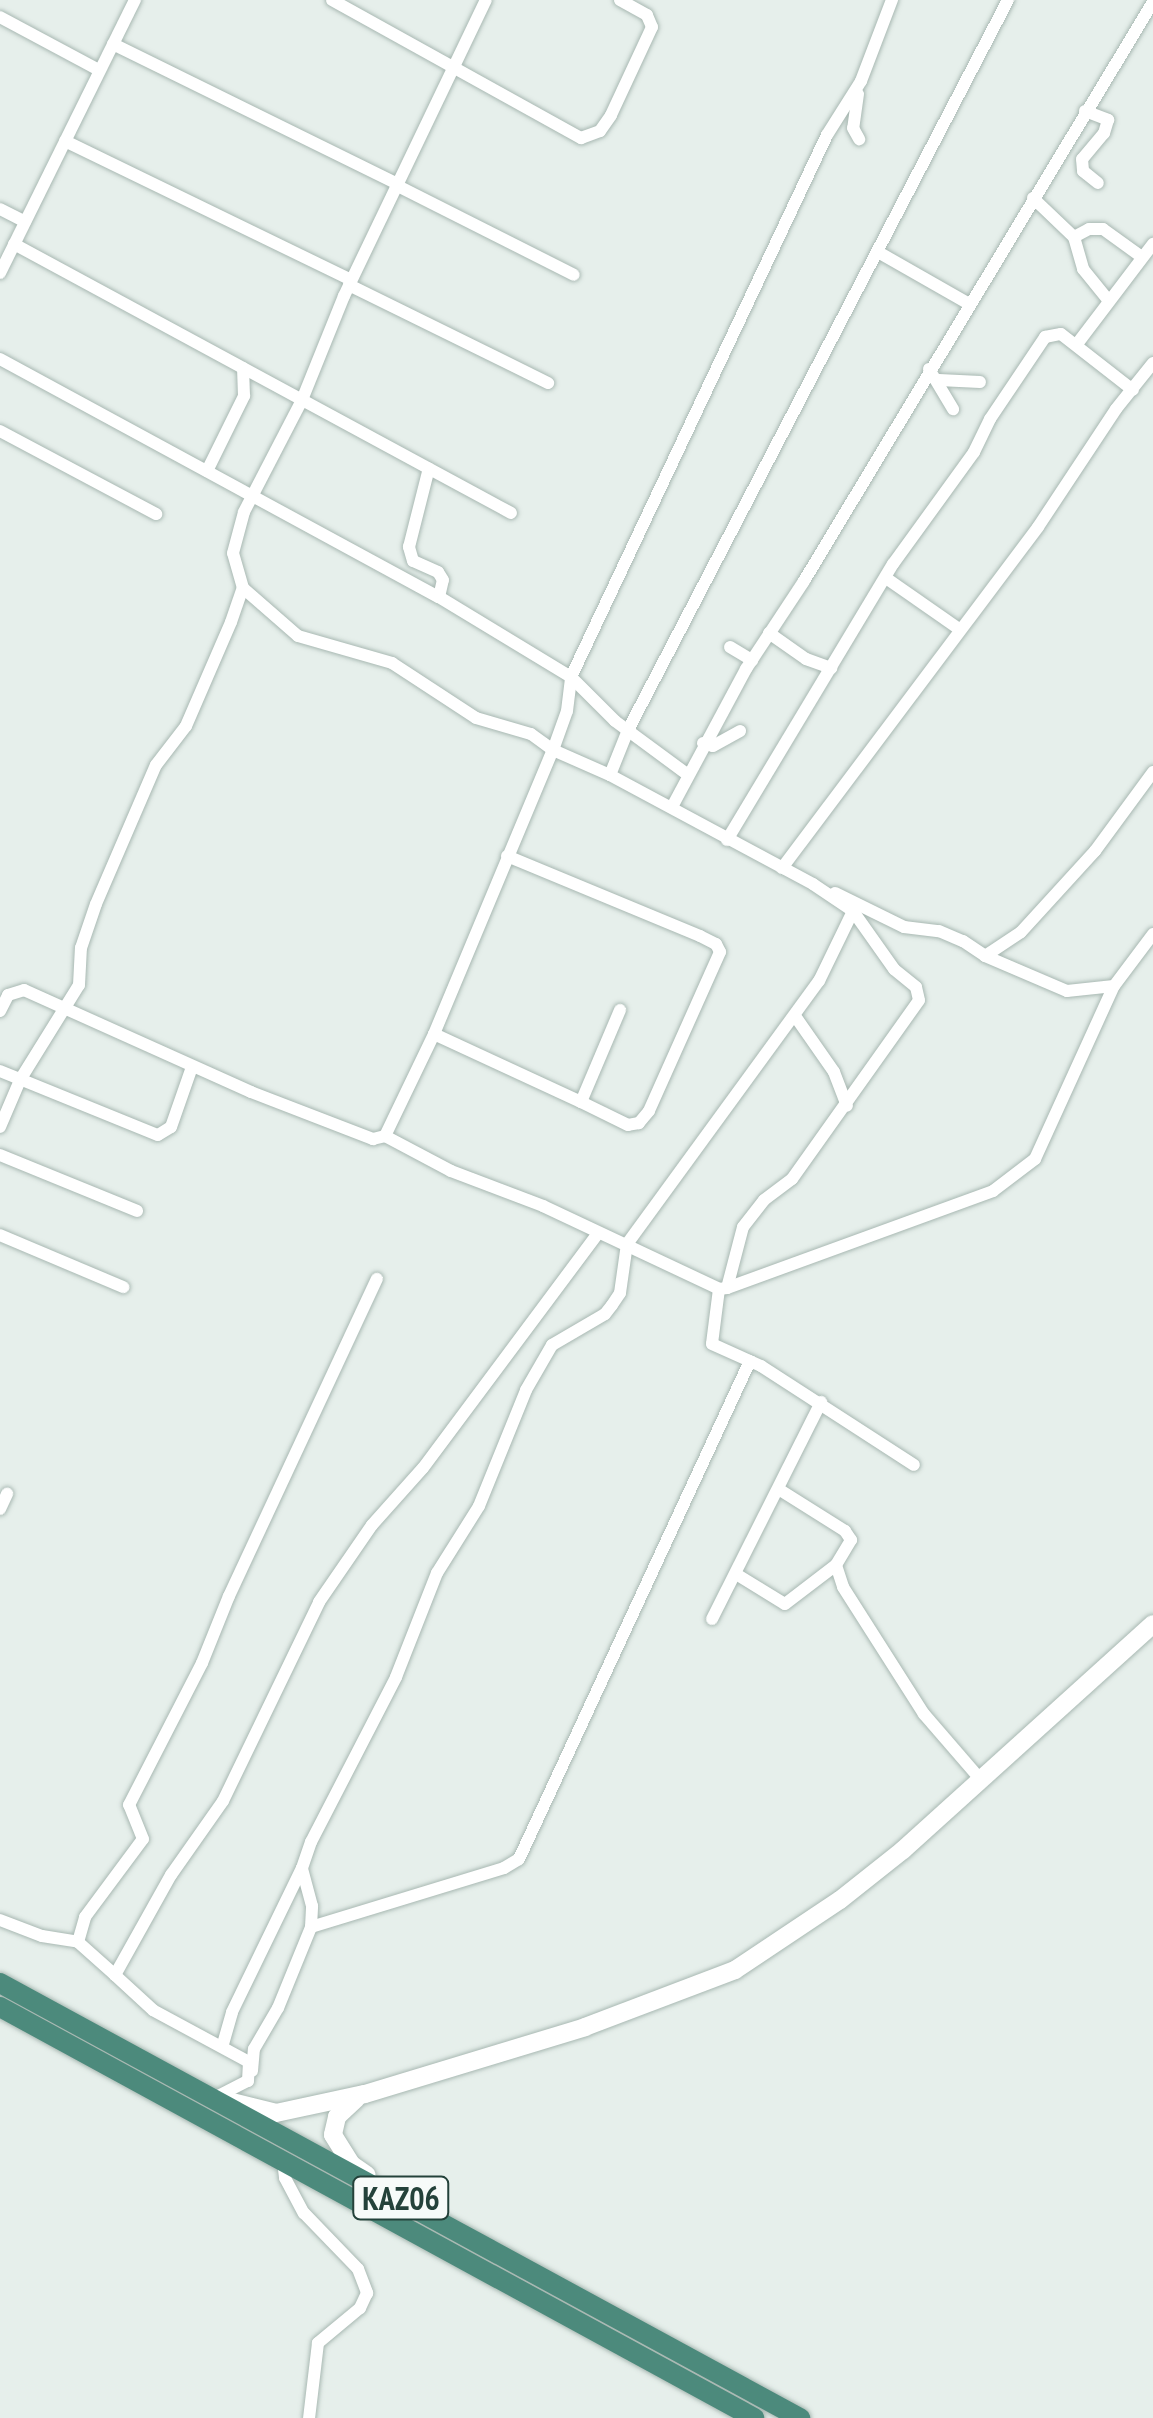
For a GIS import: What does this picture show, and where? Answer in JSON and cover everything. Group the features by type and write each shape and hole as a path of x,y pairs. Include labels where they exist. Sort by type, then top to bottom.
{"highway":[{"name":"KАZ06","path":"0,1983 800,2418"},
{"name":"KАZ06","path":"0,2006 754,2418"}],"main road":[{"path":"215,2097 276,2112 365,2094 600,2022 735,1970 840,1900 982,1780 1153,1624"},
{"path":"365,2094 347,2104 337,2117 333,2134 351,2164 392,2193"}],"street":[{"path":"0,273 135,0"},
{"path":"332,0 582,138 600,131 611,115 652,27 648,15 620,0"},
{"path":"486,0 396,184 302,400 234,540 234,567 244,588 298,636 392,663 476,718 530,734 553,750 672,807 823,891 852,911 894,969 916,987 919,1000 846,1106 792,1179 764,1200 743,1227 723,1289 712,1344 750,1361 820,1402 914,1465"},
{"path":"385,1136 434,1034 553,750 567,711 571,676 837,120 860,81 892,0"},
{"path":"610,775 628,730 1008,0"},
{"path":"672,807 703,743 752,660 1153,2"},
{"path":"0,17 99,70"},
{"path":"112,44 574,275"},
{"path":"837,120 856,134 860,81"},
{"path":"1084,111 1108,120 1104,134 1082,159 1083,171 1098,184"},
{"path":"65,141 548,383"},
{"path":"1033,198 1074,237 1083,270 1108,300"},
{"path":"0,209 26,222"},
{"path":"1074,237 1089,229 1103,229 1143,263"},
{"path":"14,244 511,513"},
{"path":"1077,344 1108,300 1143,263 1153,244"},
{"path":"878,252 969,304"},
{"path":"727,840 886,578 974,452 990,419 1024,374 1044,337 1061,334 1134,390"},
{"path":"0,359 439,597 571,676 628,730 687,774"},
{"path":"782,868 1038,527 1153,363"},
{"path":"207,471 244,396 242,368"},
{"path":"929,369 940,380 952,409"},
{"path":"940,380 980,382"},
{"path":"0,432 156,514"},
{"path":"388,569 409,547 429,468"},
{"path":"409,547 414,561 438,572 443,580 439,597"},
{"path":"886,578 959,629"},
{"path":"0,1126 20,1080 79,985 81,948 96,904 156,765 186,726 244,588"},
{"path":"770,633 806,659 831,668"},
{"path":"730,647 752,660"},
{"path":"703,743 713,746 740,732"},
{"path":"984,956 1034,918 1095,851 1153,772"},
{"path":"434,1034 628,1125 639,1123 649,1110 720,952 716,944 700,936 507,856"},
{"path":"823,891 852,898 904,927 939,931 984,956 1067,991 1114,986"},
{"path":"224,2044 232,2012 302,1868 325,1806 396,1677 437,1573 479,1506 526,1390 552,1346 605,1314 620,1294 627,1244 819,981 852,911"},
{"path":"0,1010 8,995 24,990 192,1067 372,1139 385,1136 438,1165 723,1289 993,1191 1035,1159 1114,986 1153,934"},
{"path":"581,1102 620,1010"},
{"path":"795,1016 834,1072 846,1106"},
{"path":"0,1072 158,1135 171,1127 192,1067"},
{"path":"0,1155 137,1211"},
{"path":"115,1975 171,1875 223,1801 320,1602 372,1524 423,1468 598,1233"},
{"path":"0,1235 123,1287"},
{"path":"78,1942 85,1917 143,1838 130,1805 202,1663 229,1596 377,1279"},
{"path":"311,1927 504,1868 519,1858 750,1361"},
{"path":"712,1619 780,1490 820,1402"},
{"path":"736,1574 786,1604 848,1552 851,1540 845,1531 780,1490"},
{"path":"0,1509 6,1494"},
{"path":"836,1565 843,1587 924,1714 982,1780"},
{"path":"215,2097 242,2088 252,2072 254,2049 278,2008 311,1927 312,1906 302,1868"},
{"path":"0,1920 42,1936 78,1942 153,2010 224,2044 250,2062 252,2072"},
{"path":"283,2161 286,2178 304,2213 358,2270 366,2293 360,2308 318,2343 309,2418"}]}
